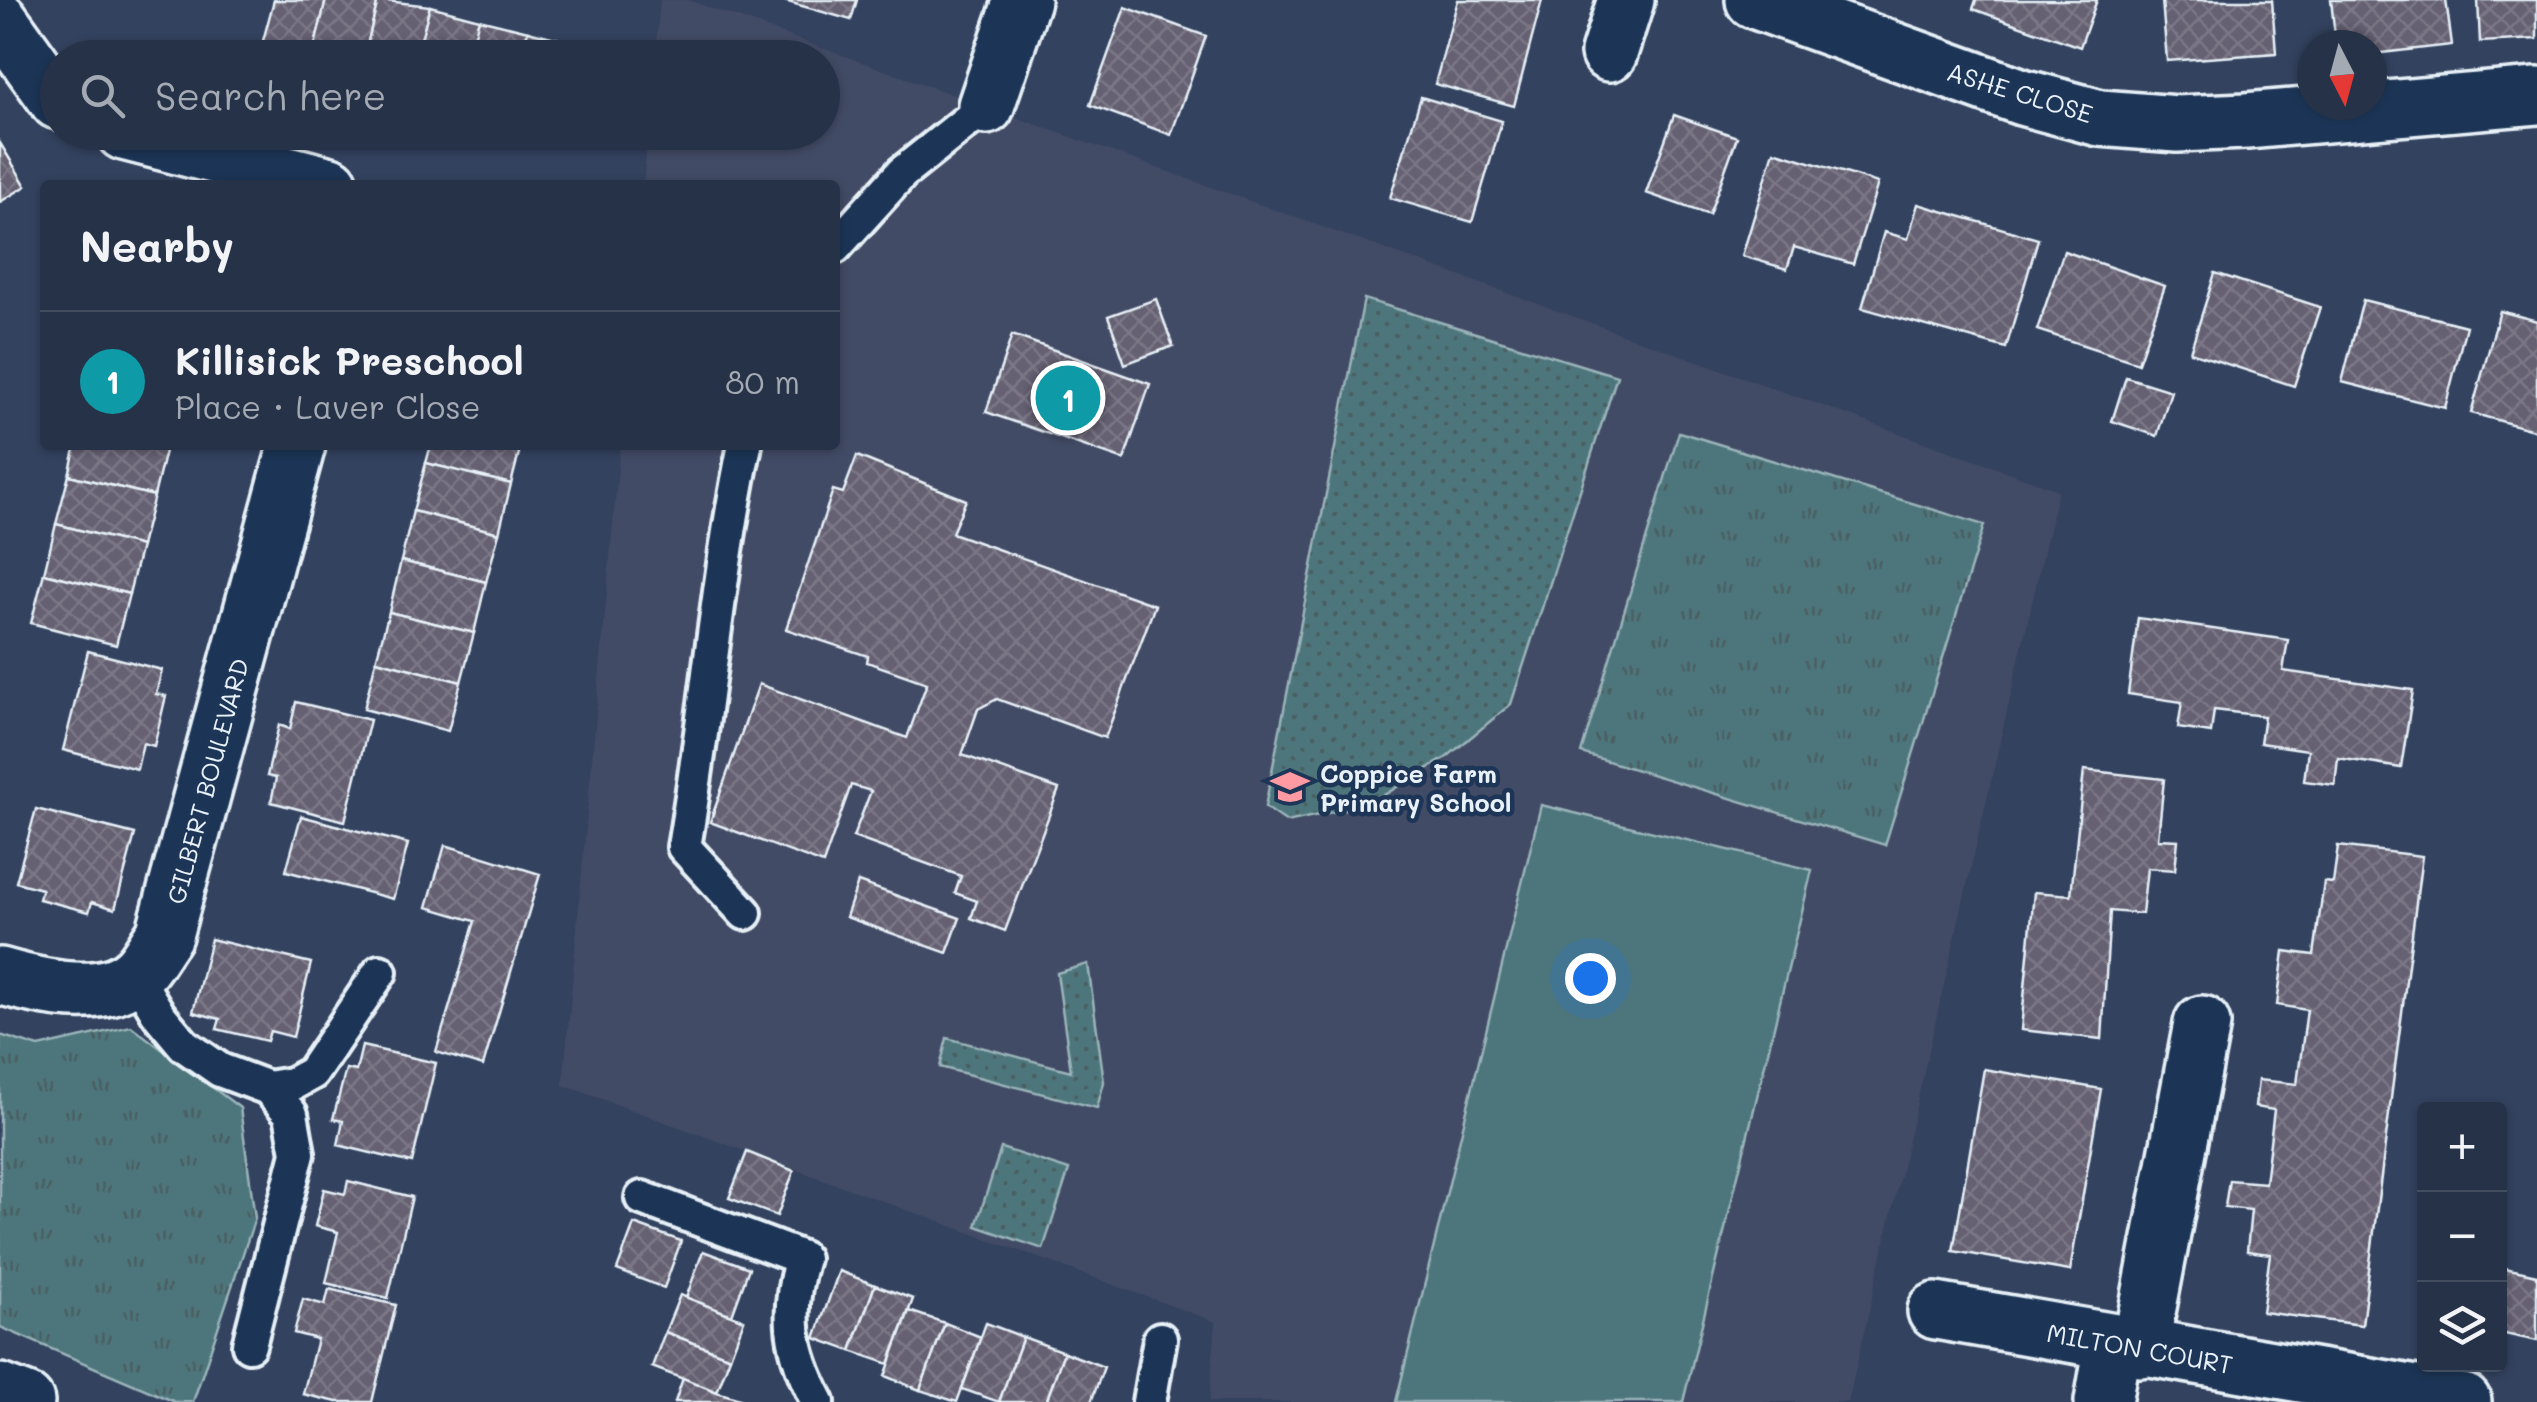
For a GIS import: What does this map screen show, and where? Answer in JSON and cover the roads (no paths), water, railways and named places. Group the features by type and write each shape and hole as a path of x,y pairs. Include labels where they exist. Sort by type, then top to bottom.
{"street":[{"path":"1609,53 1626,0"},
{"name":"ASHE CLOSE","path":"1754,0 2022,97 2100,118 2177,124 2537,96"},
{"path":"986,106 1009,4"},
{"path":"0,20 40,76"},
{"path":"194,150 311,180"},
{"name":"GILBERT BOULEVARD","path":"135,975 164,934 176,900 297,450"},
{"path":"0,976 53,990 93,990 135,975"},
{"path":"2103,1402 2127,1346 2202,1024"},
{"name":"MILTON COURT","path":"1936,1310 2464,1402"},
{"path":"0,1392 26,1402"}],"lane":[{"path":"840,242 902,174 986,106"},
{"path":"744,450 729,523 706,723 684,847 746,913"},
{"path":"268,1088 292,1084 312,1074 380,972"},
{"path":"135,975 159,1015 184,1045 220,1070 268,1088 290,1114 298,1153 249,1345"},
{"path":"642,1198 802,1258 790,1298 793,1333 802,1371 818,1402"},
{"path":"1149,1402 1160,1339"}],"place":[{"name":"Killisick Preschool","path":"1068,398"},
{"name":"Coppice Farm Primary School","path":"1290,787"}]}
